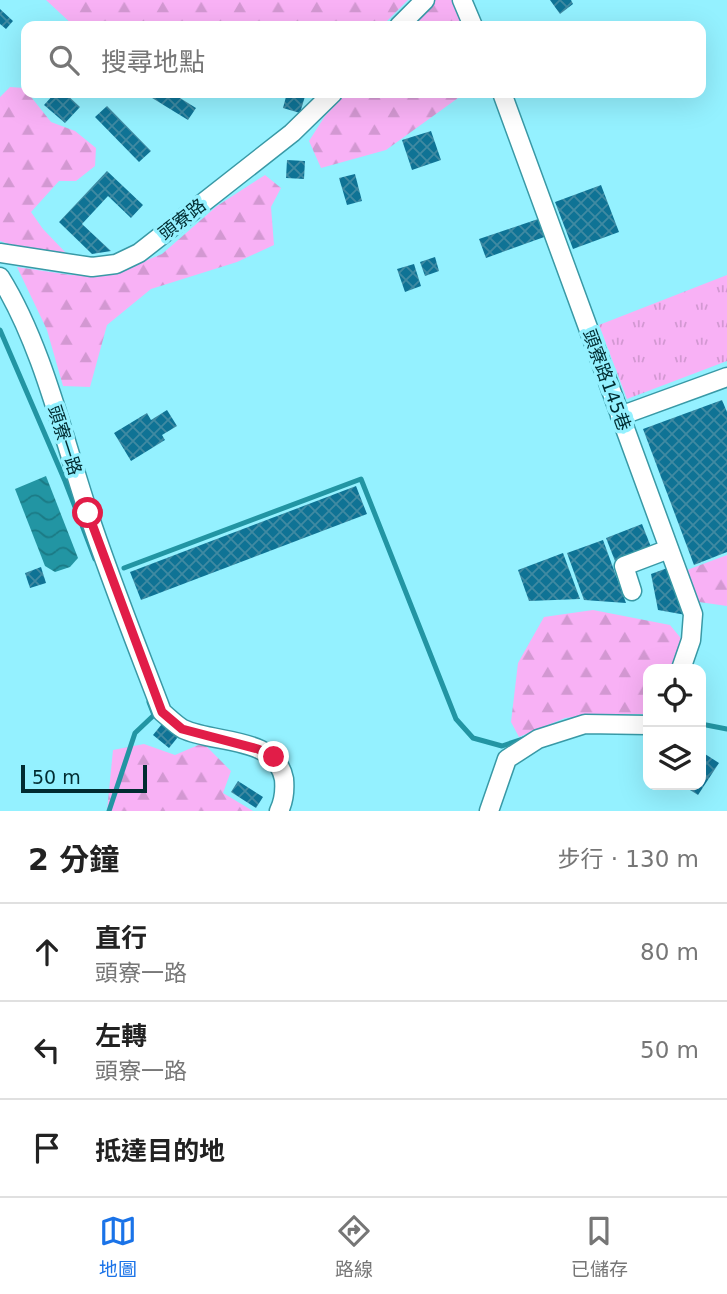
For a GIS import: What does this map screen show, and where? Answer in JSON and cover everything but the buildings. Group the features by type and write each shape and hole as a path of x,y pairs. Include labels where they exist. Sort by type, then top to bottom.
{"street":[{"path":"404,21 425,0"},
{"path":"462,0 472,21"},
{"name":"頭寮路","path":"0,253 92,267 116,264 139,253 292,133 328,98"},
{"name":"頭寮路145巷","path":"504,98 693,614 691,640 683,664"},
{"name":"頭寮一路","path":"0,277 15,300 29,335 61,424 88,513 162,712 182,729 258,749 274,757 282,771 285,789 279,811"},
{"path":"620,416 727,377"},
{"path":"632,591 624,566 669,548"},
{"path":"489,811 507,759 538,739 586,724 643,725"}],"green space":[{"path":"46,0 408,0 387,21 69,21"},
{"path":"435,0 452,0 462,21 415,21"},
{"path":"10,87 21,88 21,98 32,98 51,122 75,131 96,148 95,166 76,181 59,181 31,212 66,253 20,248 0,241 0,97"},
{"path":"342,98 458,98 386,150 321,168 309,141 325,116"},
{"path":"265,175 281,188 271,207 274,245 237,262 151,289 107,325 90,387 63,386 47,330 17,267 71,275 118,272 162,254 217,206"},
{"path":"727,275 727,361 627,399 599,325"},
{"path":"727,555 727,606 699,602 687,570"},
{"path":"593,610 670,625 684,642 677,664 643,664 643,714 596,714 565,718 519,737 511,722 518,663 544,617"},
{"path":"203,743 231,771 223,793 253,811 107,811 113,750 144,744 175,755"}],"water":[{"path":"46,476 78,558 70,567 55,572 45,566 15,489"}],"waterway":[{"path":"0,330 65,481 95,559"},
{"path":"124,568 361,479 456,719 473,738 502,746 529,737"},
{"path":"109,811 135,733 154,715 149,702"},
{"path":"706,725 727,729"}],"route":[{"path":"88,513 162,712 182,729 258,749 274,757"}]}
